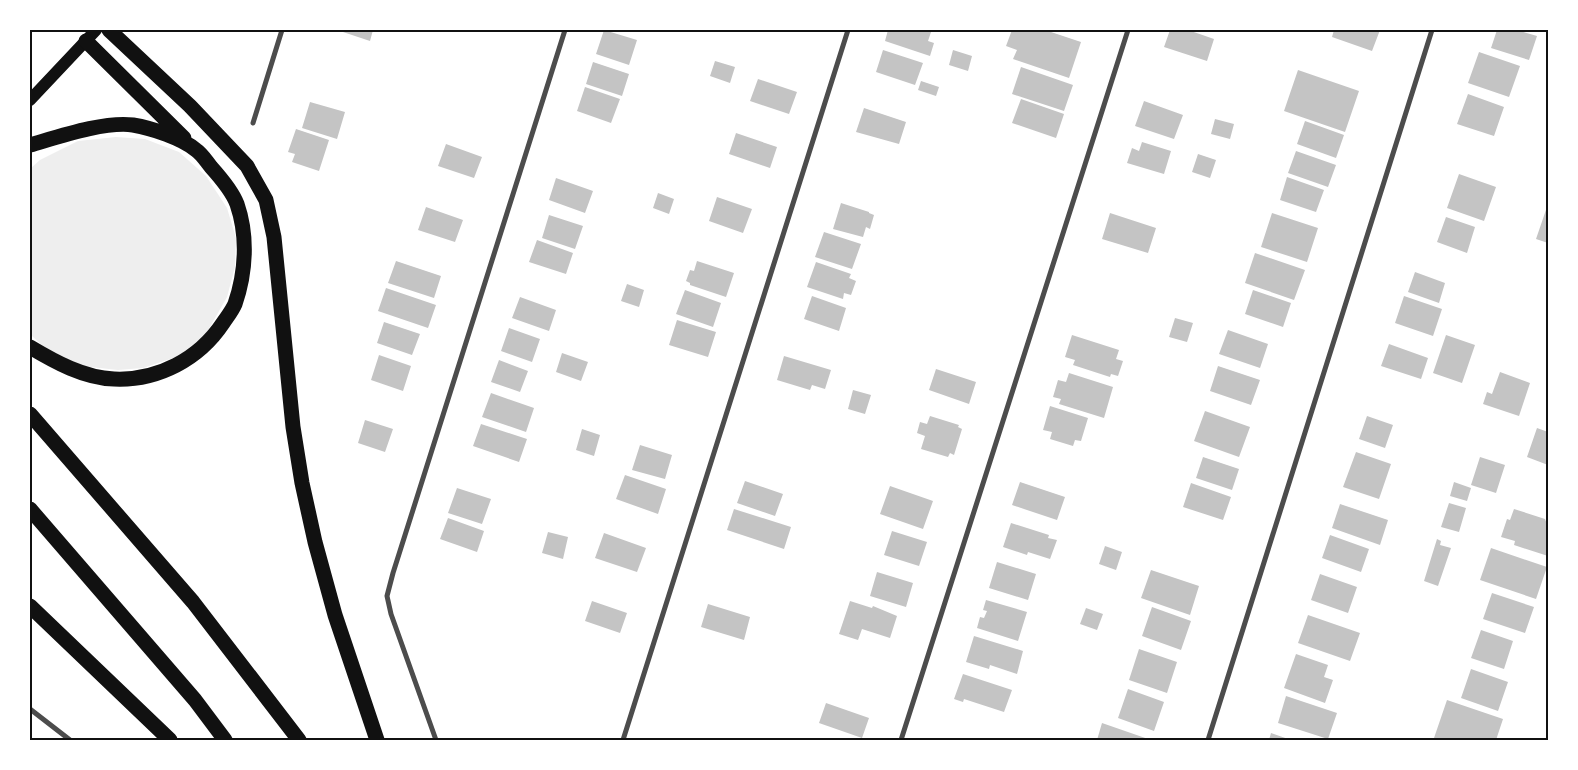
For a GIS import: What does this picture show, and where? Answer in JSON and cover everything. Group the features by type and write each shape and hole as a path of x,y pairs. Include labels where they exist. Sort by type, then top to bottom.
{"highway":[{"path":"109,30 190,106 247,166 266,200 274,237 293,426 302,483 336,615 377,740"},
{"path":"30,347 52,360 81,372 113,379 144,377 175,366 196,354 214,336 234,306 243,275 245,241 236,203 218,174 196,149 86,41"},
{"path":"30,145 69,133 103,127 132,125 161,131 196,149"},
{"path":"30,414 193,602 299,740"},
{"path":"30,509 195,700 225,740"},
{"path":"30,606 170,740"}],"main road":[{"path":"30,100 96,30"}],"street":[{"path":"253,123 282,30"},
{"path":"436,740 391,614 387,596 565,30"},
{"path":"623,740 848,30"},
{"path":"902,740 1128,30"},
{"path":"1208,740 1432,30"},
{"path":"30,709 70,740"}],"shaded area":[{"path":"116,137 145,139 179,152 206,176 227,208 236,238 235,267 227,297 206,334 179,356 143,368 118,370 82,366 47,350 30,334 30,169 40,160 78,141"}],"building":[{"path":"337,30 373,30 370,41"},
{"path":"604,30 637,40 629,65 596,54"},
{"path":"888,30 926,30 931,32 928,41 934,43 930,56 885,41"},
{"path":"1012,30 1045,30 1081,42 1069,78 1013,59 1017,50 1006,46"},
{"path":"1170,30 1188,30 1214,39 1207,61 1164,47"},
{"path":"1334,30 1380,30 1372,51 1332,37"},
{"path":"1497,30 1516,30 1537,36 1529,60 1491,48"},
{"path":"883,50 923,63 915,85 876,72"},
{"path":"953,50 972,56 968,71 949,65"},
{"path":"1479,52 1520,66 1509,97 1468,83"},
{"path":"715,61 735,67 730,83 710,76"},
{"path":"593,62 629,74 622,96 586,84"},
{"path":"1021,67 1073,85 1064,111 1012,94"},
{"path":"1298,70 1359,91 1345,132 1284,111"},
{"path":"758,79 797,92 789,114 750,101"},
{"path":"921,81 939,87 936,96 918,90"},
{"path":"585,87 620,99 611,123 577,111"},
{"path":"1468,94 1504,107 1494,136 1457,124"},
{"path":"1021,99 1064,114 1056,138 1012,123"},
{"path":"1144,101 1183,115 1174,139 1135,126"},
{"path":"310,102 345,112 337,139 302,128"},
{"path":"864,108 906,122 899,144 856,132"},
{"path":"1215,119 1234,124 1230,139 1211,134"},
{"path":"1305,121 1344,135 1336,158 1297,144"},
{"path":"296,129 329,140 319,171 292,162 295,154 288,152"},
{"path":"736,133 777,147 770,168 729,154"},
{"path":"1142,142 1171,151 1164,174 1127,163 1132,148 1139,151"},
{"path":"446,144 482,157 474,178 438,166"},
{"path":"1296,151 1336,165 1328,187 1288,173"},
{"path":"1198,154 1216,160 1210,178 1192,172"},
{"path":"1459,174 1496,187 1484,221 1447,208"},
{"path":"1287,177 1324,190 1316,212 1280,200"},
{"path":"556,178 593,191 585,213 549,200"},
{"path":"658,193 674,199 669,214 653,208"},
{"path":"717,197 752,209 743,233 709,221"},
{"path":"841,203 874,215 870,229 866,227 863,237 833,229"},
{"path":"1548,204 1548,243 1536,239"},
{"path":"426,207 463,220 455,242 418,230"},
{"path":"1110,213 1156,228 1148,253 1102,239"},
{"path":"1272,213 1318,228 1307,262 1261,247"},
{"path":"549,215 583,226 575,249 542,238"},
{"path":"1446,217 1475,227 1467,253 1437,242"},
{"path":"824,232 861,244 852,269 815,257"},
{"path":"537,240 573,253 566,274 529,262"},
{"path":"1255,253 1305,270 1294,300 1245,283"},
{"path":"396,261 441,276 434,298 388,283"},
{"path":"697,261 734,273 726,297 690,285 686,281 690,270 694,271"},
{"path":"816,262 851,274 849,278 856,281 851,295 844,293 843,299 807,287"},
{"path":"1415,272 1445,283 1439,303 1408,292"},
{"path":"627,284 644,290 639,307 621,301"},
{"path":"386,288 436,305 428,328 378,311"},
{"path":"685,290 721,303 713,327 676,314"},
{"path":"1253,290 1291,303 1283,327 1245,314"},
{"path":"812,296 846,308 839,331 804,319"},
{"path":"1404,296 1442,309 1433,336 1395,323"},
{"path":"520,297 556,310 549,331 512,318"},
{"path":"1175,318 1193,323 1187,342 1169,337"},
{"path":"677,320 716,332 708,357 669,345"},
{"path":"384,322 420,334 412,355 377,343"},
{"path":"509,328 540,339 532,362 501,351"},
{"path":"1228,330 1268,344 1260,368 1219,354"},
{"path":"1072,335 1119,350 1116,359 1123,361 1118,376 1111,374 1110,377 1073,365 1075,360 1065,357"},
{"path":"1446,335 1475,345 1462,383 1433,373"},
{"path":"1389,344 1428,358 1421,379 1381,366"},
{"path":"562,353 588,362 581,381 556,372"},
{"path":"379,355 411,366 403,391 371,380"},
{"path":"784,356 831,370 825,389 812,385 810,390 777,380"},
{"path":"499,360 528,371 520,392 491,382"},
{"path":"1218,366 1260,380 1251,405 1210,391"},
{"path":"936,369 976,382 969,404 929,390"},
{"path":"1500,372 1530,383 1519,416 1483,404 1487,392 1492,394"},
{"path":"1069,373 1113,387 1104,418 1059,404 1061,399 1053,397 1058,380 1066,382"},
{"path":"853,390 871,395 865,414 848,409"},
{"path":"491,393 534,408 526,432 482,417"},
{"path":"1050,406 1088,418 1081,441 1075,440 1073,446 1050,439 1052,432 1043,430"},
{"path":"1205,411 1250,427 1239,457 1194,441"},
{"path":"930,416 959,425 958,427 962,429 954,455 950,453 948,457 921,449 925,436 917,433 920,422 927,424"},
{"path":"1367,416 1393,425 1385,448 1359,439"},
{"path":"365,420 393,429 385,452 358,443"},
{"path":"481,424 527,439 519,462 473,446"},
{"path":"1537,428 1548,432 1548,465 1527,457"},
{"path":"582,429 600,435 594,456 576,450"},
{"path":"640,445 672,455 665,479 632,470"},
{"path":"1356,452 1391,464 1379,499 1343,487"},
{"path":"1203,457 1239,469 1232,490 1196,478"},
{"path":"1480,457 1505,465 1496,493 1471,485"},
{"path":"625,475 666,489 658,514 616,499"},
{"path":"745,481 783,494 775,516 737,503"},
{"path":"1020,482 1065,497 1057,520 1012,505"},
{"path":"1454,482 1471,488 1467,501 1450,496"},
{"path":"1191,483 1231,497 1223,520 1183,507"},
{"path":"890,486 933,501 923,529 880,514"},
{"path":"457,488 491,499 482,524 448,513"},
{"path":"1449,503 1466,508 1459,532 1441,527"},
{"path":"1340,504 1388,520 1380,545 1332,528"},
{"path":"734,509 791,527 784,549 727,530"},
{"path":"1514,509 1545,519 1548,527 1548,556 1514,545 1515,541 1501,537 1507,519 1510,520"},
{"path":"448,518 484,531 477,552 440,539"},
{"path":"1011,523 1049,535 1048,538 1057,540 1050,559 1028,552 1027,555 1003,547"},
{"path":"892,531 927,542 919,566 884,555"},
{"path":"548,532 568,537 563,559 542,553"},
{"path":"604,533 646,548 637,572 595,558"},
{"path":"1330,535 1369,549 1361,572 1322,558"},
{"path":"1437,539 1441,541 1440,545 1451,548 1438,586 1424,581"},
{"path":"1105,546 1122,552 1116,570 1099,564"},
{"path":"1491,548 1547,567 1536,599 1480,580"},
{"path":"997,562 1036,574 1028,600 989,588"},
{"path":"1151,570 1199,586 1190,615 1141,598"},
{"path":"877,572 913,583 906,607 870,596"},
{"path":"1320,574 1357,587 1348,613 1311,600"},
{"path":"1492,593 1534,607 1525,633 1483,619"},
{"path":"986,600 1027,612 1018,641 977,628 980,617 984,618 987,611 983,610"},
{"path":"592,601 627,613 620,633 585,621"},
{"path":"850,601 872,608 873,606 897,616 890,638 862,629 858,640 839,634"},
{"path":"708,604 750,617 744,640 701,627"},
{"path":"1152,607 1191,621 1181,650 1142,636"},
{"path":"1086,608 1103,614 1097,630 1080,624"},
{"path":"1308,615 1360,633 1350,661 1298,643"},
{"path":"1481,630 1513,641 1504,669 1471,658"},
{"path":"974,636 1023,651 1017,674 990,665 989,669 966,662"},
{"path":"1139,649 1177,662 1167,693 1129,680"},
{"path":"1296,654 1328,665 1324,677 1333,680 1325,703 1284,688"},
{"path":"1471,669 1508,682 1498,711 1461,698"},
{"path":"963,674 1012,690 1004,712 964,699 963,702 954,699"},
{"path":"1128,689 1164,702 1154,731 1118,718"},
{"path":"1286,696 1337,713 1328,739 1278,723"},
{"path":"1447,700 1503,719 1496,740 1438,740 1434,738"},
{"path":"826,703 869,718 862,738 819,723"},
{"path":"1102,723 1151,740 1097,740"},
{"path":"1271,733 1291,740 1269,740"}]}
